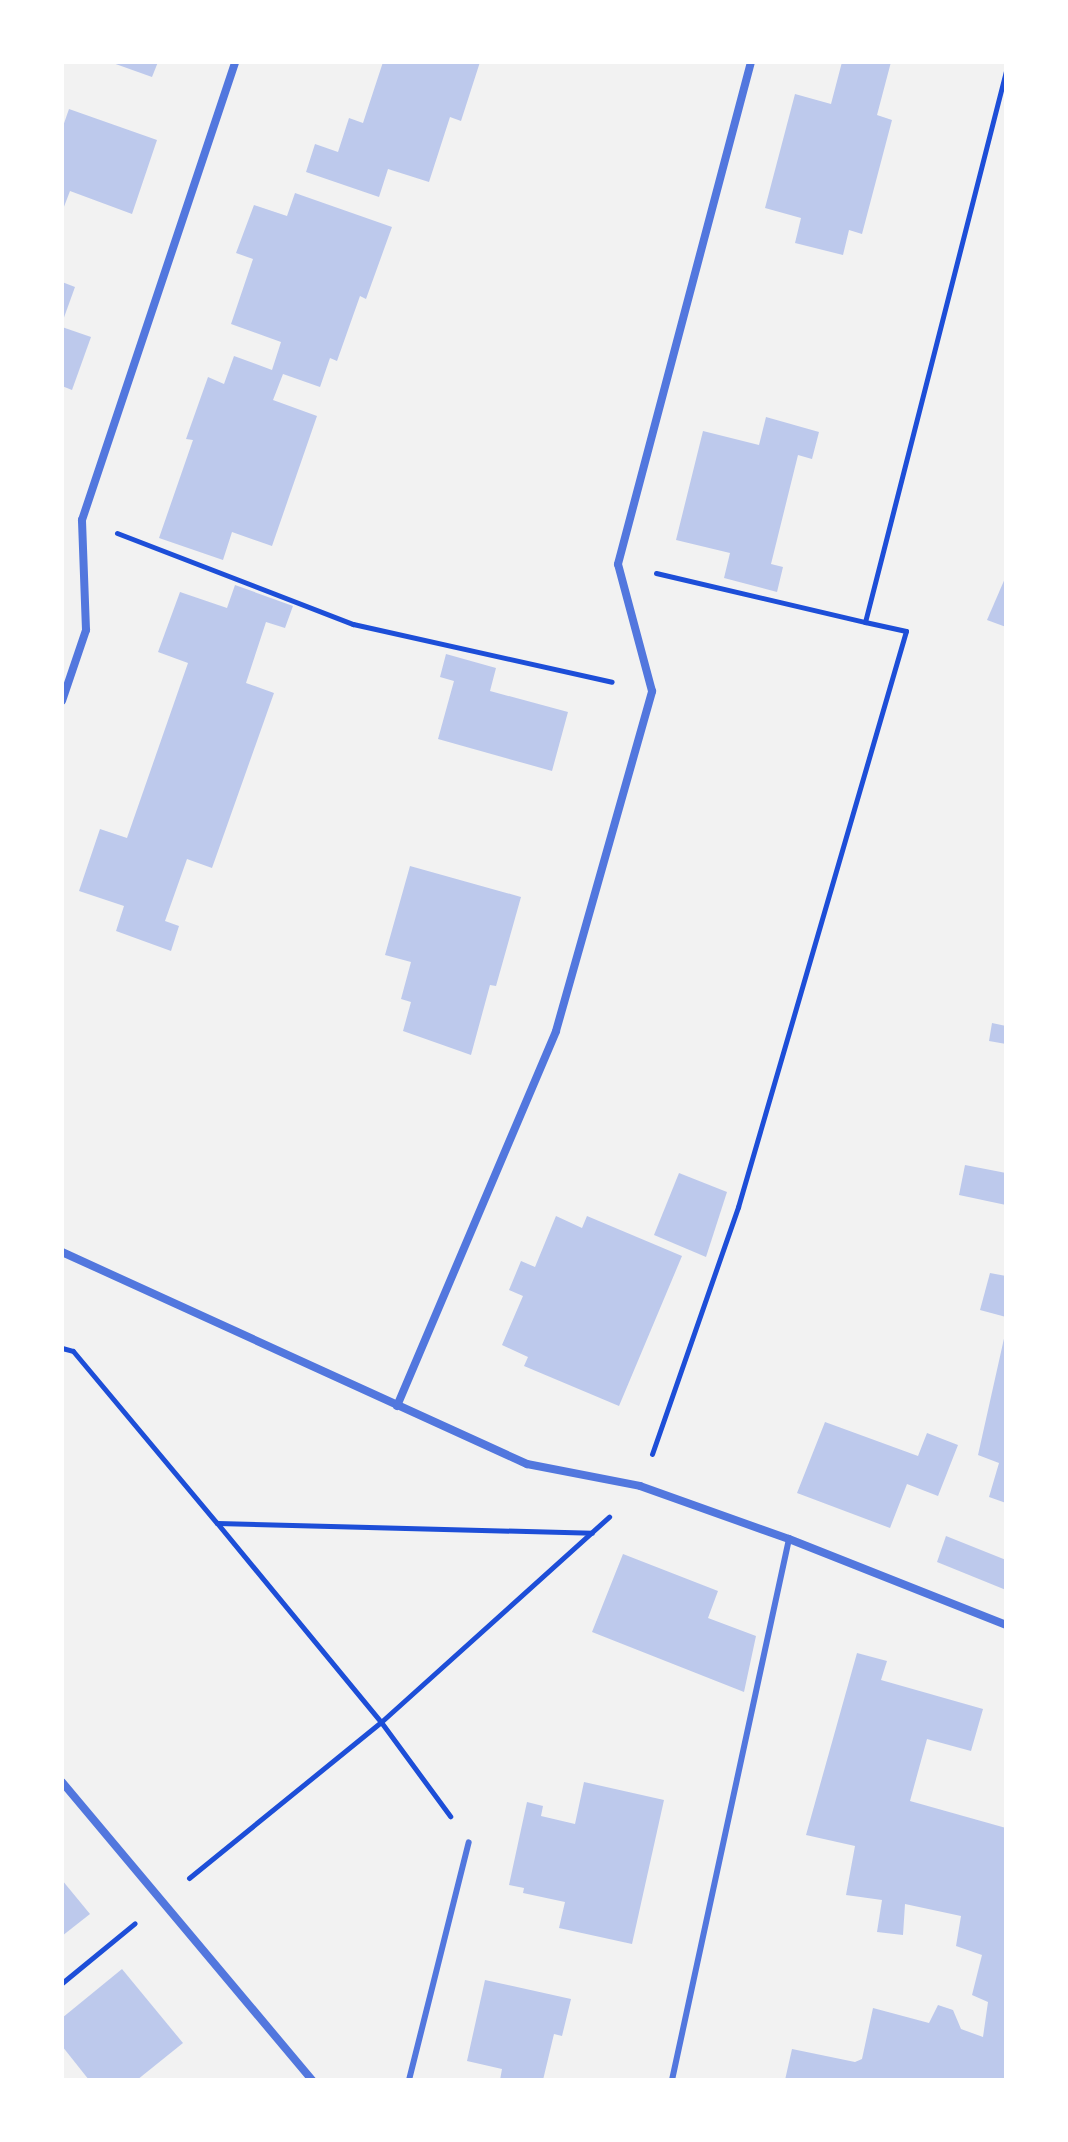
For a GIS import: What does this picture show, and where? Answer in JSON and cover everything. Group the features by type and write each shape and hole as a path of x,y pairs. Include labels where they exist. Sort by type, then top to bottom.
{"street":[{"path":"62,701 86,630 82,520 235,62"},
{"path":"397,1406 556,1031 652,691 618,564 751,62"},
{"path":"62,1252 527,1464 640,1486 789,1539 1006,1625"},
{"path":"62,1782 164,1899 312,2080"}],"lane":[{"path":"672,2080 789,1539"},
{"path":"409,2080 469,1842"}],"path":[{"path":"865,622 1006,71"},
{"path":"82,520 353,624 652,691"},
{"path":"62,1983 381,1722 593,1533 640,1486 738,1207 906,631 618,564"},
{"path":"62,1348 73,1351 381,1722 469,1842"},
{"path":"217,1523 593,1533"}],"building":[{"path":"110,62 158,62 152,77"},
{"path":"383,62 480,62 461,121 450,117 429,182 388,169 379,197 306,172 315,144 338,152 349,118 363,123"},
{"path":"842,62 891,62 877,115 892,120 862,234 849,230 843,255 795,243 801,218 765,208 795,94 831,104"},
{"path":"69,109 157,140 132,214 70,191 62,212 62,129"},
{"path":"295,193 392,227 366,299 360,296 337,361 330,358 320,387 283,374 273,400 317,416 272,546 232,532 223,560 159,538 193,440 186,439 208,377 224,384 234,356 272,370 281,342 231,324 253,259 236,253 254,205 287,216"},
{"path":"62,282 75,287 62,323"},
{"path":"62,327 91,337 72,390 62,386"},
{"path":"766,417 819,432 812,459 798,455 771,564 783,567 777,592 724,578 730,553 676,540 703,431 759,445"},
{"path":"1006,576 1006,627 987,620"},
{"path":"235,585 293,606 285,628 266,622 246,683 274,693 212,868 187,859 165,921 179,926 171,951 116,931 124,906 79,891 100,829 127,838 188,663 158,652 180,592 227,608"},
{"path":"446,654 496,668 490,691 568,712 552,771 438,739 454,681 440,677"},
{"path":"410,866 521,897 496,986 490,985 471,1055 403,1031 411,1002 401,999 411,962 385,955"},
{"path":"992,1023 1006,1026 1006,1044 989,1041"},
{"path":"965,1165 1006,1173 1006,1205 959,1195"},
{"path":"679,1173 727,1192 706,1257 654,1235"},
{"path":"556,1216 582,1228 587,1216 682,1256 619,1406 524,1366 528,1357 502,1345 523,1296 509,1290 521,1261 535,1267"},
{"path":"990,1273 1006,1276 1006,1317 980,1310"},
{"path":"1005,1334 1006,1503 989,1497 999,1463 978,1455"},
{"path":"825,1422 918,1456 927,1433 958,1445 938,1496 907,1484 890,1528 797,1493"},
{"path":"946,1536 1006,1560 1006,1590 937,1562"},
{"path":"623,1554 718,1591 708,1618 756,1636 744,1692 592,1632"},
{"path":"857,1653 887,1661 881,1680 983,1709 971,1751 927,1739 910,1801 1006,1828 1006,2080 785,2080 792,2049 855,2062 862,2059 873,2008 929,2023 938,2005 953,2010 961,2029 983,2037 988,2002 972,1995 982,1955 956,1946 961,1916 905,1904 903,1935 877,1932 882,1900 846,1895 855,1846 806,1835"},
{"path":"584,1782 664,1800 632,1944 559,1928 565,1902 523,1893 524,1888 509,1885 527,1802 543,1806 541,1816 575,1824"},
{"path":"62,1880 90,1914 62,1936"},
{"path":"122,1969 183,2043 137,2080 89,2080 62,2046 62,2018"},
{"path":"485,1980 571,1999 562,2036 554,2034 543,2080 500,2080 502,2069 467,2061"}]}
